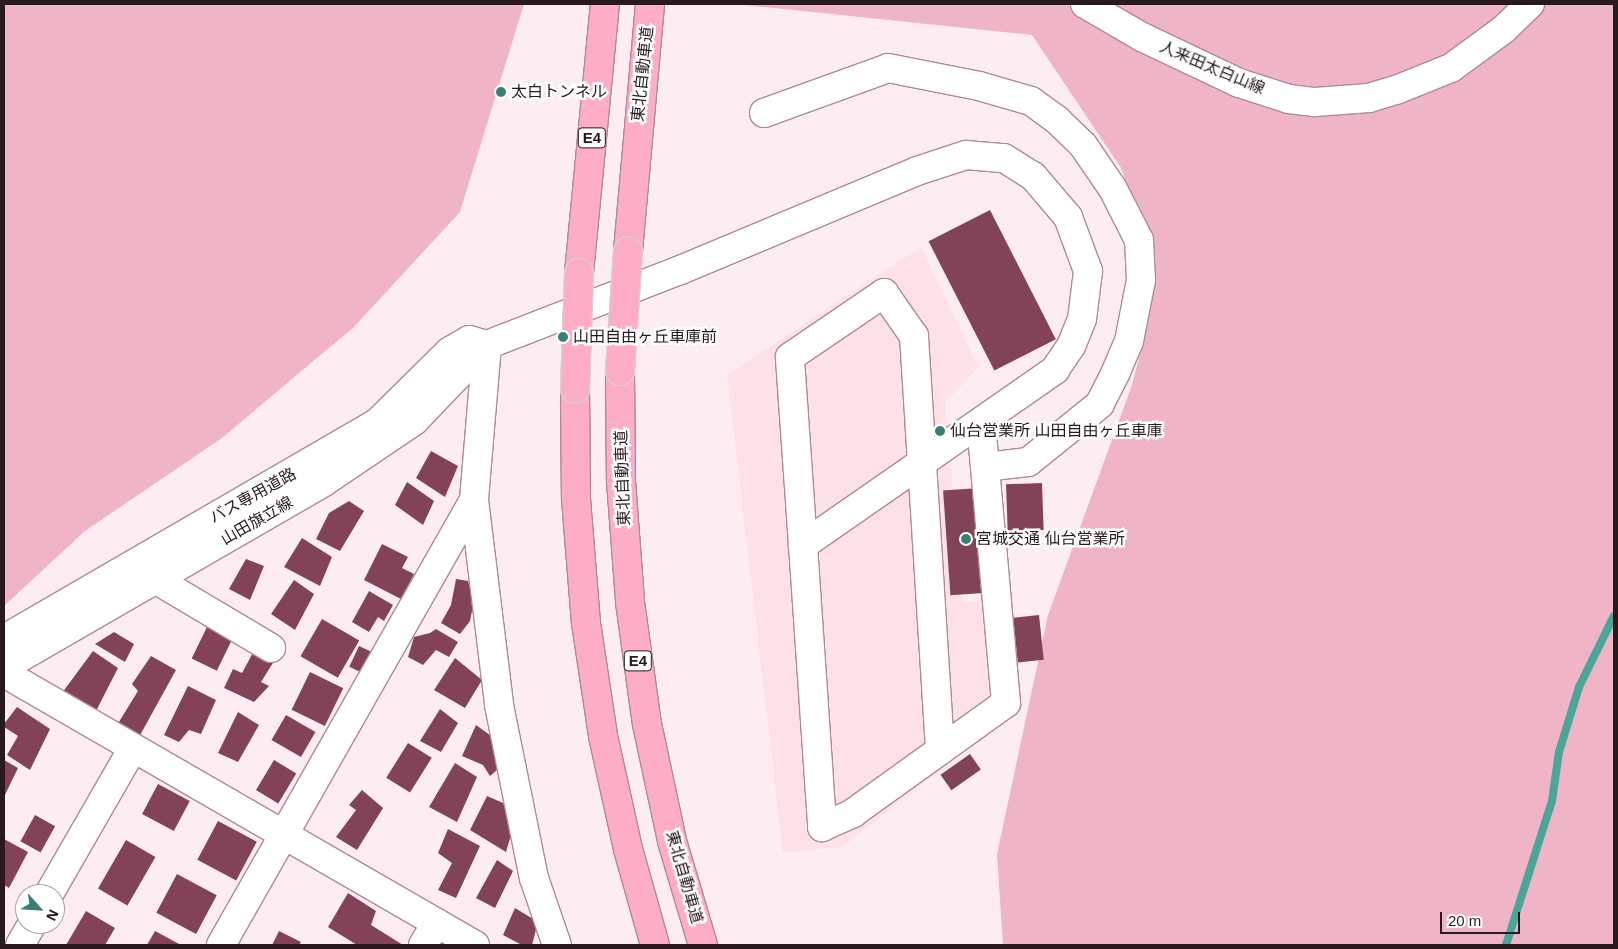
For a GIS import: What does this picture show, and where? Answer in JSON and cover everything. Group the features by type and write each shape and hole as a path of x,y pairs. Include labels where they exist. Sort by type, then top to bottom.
{"highway":[{"name":"E4","path":"605,4 580,273 575,389 576,499 586,623 605,745 628,849 655,945"},
{"name":"東北自動車道","path":"650,4 628,251 620,370 621,481 630,602 647,724 672,841 703,945"}],"street":[{"name":"人来田太白山線","path":"1085,4 1142,37 1239,83 1289,99 1315,102 1369,98 1396,90 1452,68 1504,30 1530,4"},
{"path":"764,113 888,68 979,86 1031,101 1056,120 1083,145 1113,189 1139,240 1141,280 1129,341 1116,372 1100,404 1028,462 986,467"},
{"path":"557,945 534,878 498,706 474,500 487,345 678,271 916,171 966,155 1004,158 1033,176 1068,217 1088,271 1082,319 1071,346 1055,370 803,545"},
{"path":"940,750 914,336 884,292 790,357 822,827 853,813 1006,703 986,467 987,419"},
{"name":"バス専用道路","path":"4,639 378,422 456,347 469,340 487,345"},
{"name":"山田旗立線","path":"4,667 324,482 414,421 487,345"},
{"path":"221,945 474,500"},
{"path":"155,579 271,648"},
{"path":"4,673 284,836 429,934 475,945"},
{"path":"55,884 133,748"},
{"path":"20,945 26,934"}],"shaded area":[{"path":"4,4 524,4 460,212 354,327 222,438 85,531 4,606"},
{"path":"735,4 1614,4 1614,945 1003,945 997,854 1048,615 1132,385 1148,323 1154,262 1121,168 1032,35"},
{"name":"宮城交通 仙台営業所","path":"921,247 978,368 945,402 963,602 1012,596 1022,705 842,847 783,853 727,375"}],"building":[{"path":"990,210 1056,339 994,371 929,241"},
{"path":"431,451 458,466 445,497 416,478"},
{"path":"407,482 434,501 423,525 395,505"},
{"path":"1042,483 1044,530 1008,531 1006,484"},
{"path":"979,488 986,593 950,595 943,491"},
{"path":"349,501 364,511 340,551 316,539 329,513"},
{"path":"302,538 332,557 320,586 284,567"},
{"path":"382,544 408,557 402,568 414,574 401,599 364,580"},
{"path":"246,559 264,566 250,600 229,589"},
{"path":"456,579 468,581 474,601 470,621 460,634 441,623 451,605"},
{"path":"294,580 314,594 295,630 271,614"},
{"path":"369,591 393,605 384,621 378,617 369,632 352,622"},
{"path":"1039,615 1044,660 1018,662 1013,618"},
{"path":"322,619 359,640 338,678 300,656"},
{"path":"207,627 232,639 217,671 192,658"},
{"path":"436,629 458,642 449,657 436,650 423,665 408,657 414,637 430,633"},
{"path":"114,632 134,644 125,662 95,644"},
{"path":"359,646 374,653 365,674 349,667"},
{"path":"256,647 276,658 261,682 269,686 254,702 224,688 233,669 242,673"},
{"path":"93,651 118,668 96,711 62,693"},
{"path":"151,656 176,670 139,737 117,725 138,691 132,684"},
{"path":"455,658 482,680 465,708 434,690"},
{"path":"310,672 343,688 325,726 292,710"},
{"path":"188,686 216,700 201,734 189,730 179,742 164,735"},
{"path":"17,707 50,729 30,770 7,755 18,736 4,727 4,724"},
{"path":"440,709 458,723 441,752 420,741"},
{"path":"238,712 259,725 238,762 218,753"},
{"path":"286,715 315,732 301,757 272,740"},
{"path":"476,725 494,738 497,770 490,776 483,765 462,756"},
{"path":"408,743 432,758 410,793 386,778"},
{"path":"970,754 981,770 951,790 941,775"},
{"path":"4,760 18,768 4,797"},
{"path":"274,760 296,773 278,803 256,790"},
{"path":"455,763 477,777 457,822 429,807"},
{"path":"158,784 190,801 174,831 142,814"},
{"path":"362,790 383,808 357,850 336,837 356,810 349,805"},
{"path":"487,796 503,803 513,828 506,852 470,830"},
{"path":"35,815 55,826 41,852 20,841"},
{"path":"218,821 257,842 236,881 197,860"},
{"path":"448,829 480,846 456,898 438,890 452,863 438,853"},
{"path":"4,839 28,852 9,888 4,885"},
{"path":"126,840 155,857 127,905 98,888"},
{"path":"497,860 513,871 495,908 476,898"},
{"path":"177,874 217,895 196,934 156,913"},
{"path":"348,893 376,911 371,925 403,945 357,945 328,927"},
{"path":"515,908 538,922 532,945 522,945 503,935"},
{"path":"86,911 115,928 105,945 66,945"},
{"path":"155,931 181,945 147,945"},
{"path":"279,931 301,942 299,945 272,945"}],"waterway":[{"path":"1506,945 1552,801 1559,752 1579,687 1614,616"}],"place":[{"name":"太白トンネル","path":"501,92"},
{"name":"山田自由ヶ丘車庫前","path":"563,337"},
{"name":"仙台営業所 山田自由ヶ丘車庫","path":"940,431"},
{"name":"宮城交通 仙台営業所","path":"966,539"}]}
